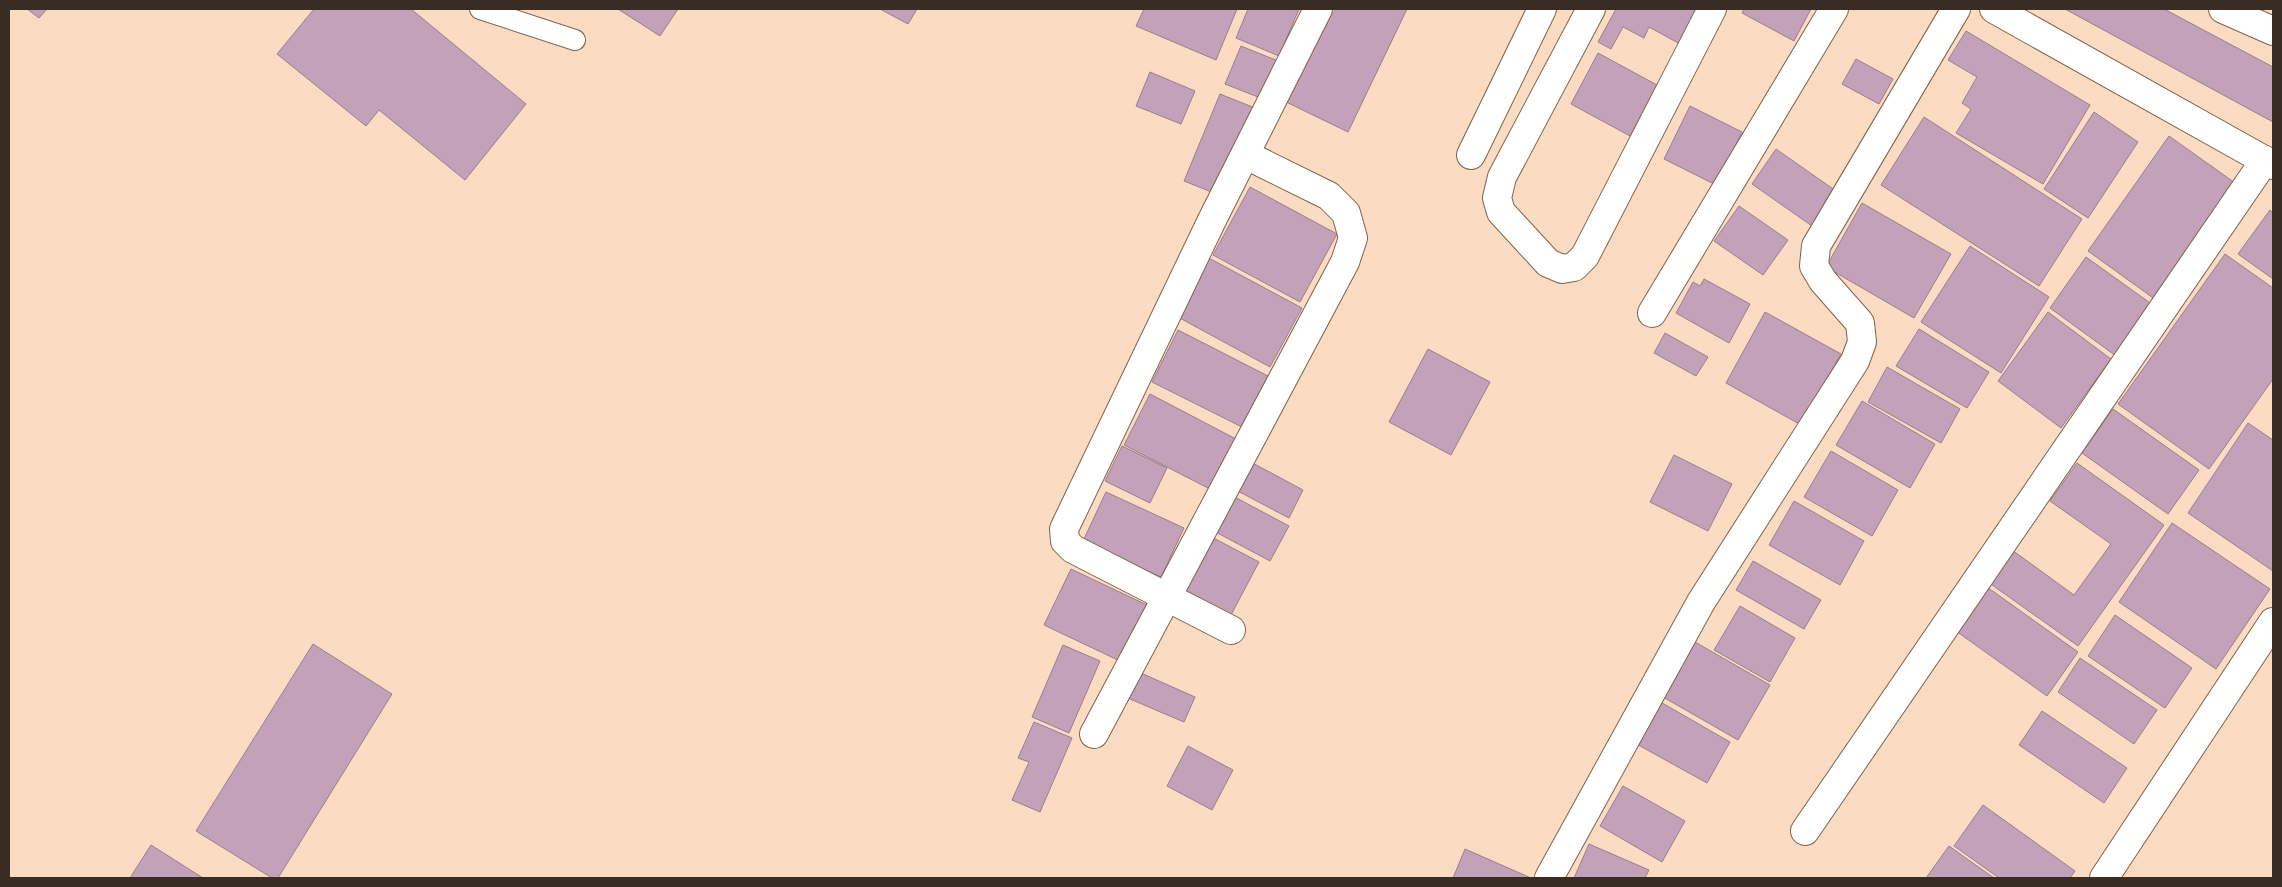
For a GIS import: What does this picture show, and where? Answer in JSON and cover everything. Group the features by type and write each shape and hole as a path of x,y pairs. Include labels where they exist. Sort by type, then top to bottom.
{"street":[{"path":"1232,630 1073,549 1065,540 1064,529 1212,220 1318,9"},
{"path":"1471,156 1542,9"},
{"path":"1591,9 1502,176 1497,198 1501,212 1548,263 1562,269 1574,268 1584,256 1712,9"},
{"path":"1652,312 1834,9"},
{"path":"1549,878 1701,602 1856,361 1862,342 1860,323 1823,281 1814,266 1816,246 1956,9"},
{"path":"1805,831 2269,163 1994,9"},
{"path":"2223,9 2273,31"},
{"path":"1094,734 1345,262 1353,238 1346,212 1329,196 1246,155"},
{"path":"2104,878 2273,622"}],"lane":[{"path":"480,9 575,40"}],"building":[{"path":"27,9 47,9 39,18"},
{"path":"314,9 411,9 526,104 465,180 379,110 366,126 277,54"},
{"path":"618,9 678,9 660,36"},
{"path":"880,9 917,9 908,24"},
{"path":"1144,9 1237,9 1216,60 1136,26"},
{"path":"1248,9 1299,9 1279,56 1236,38"},
{"path":"1323,9 1407,9 1348,132 1280,99"},
{"path":"1616,9 1699,9 1680,44 1649,27 1644,38 1623,27 1611,49 1598,42"},
{"path":"1744,9 1811,9 1794,41 1742,13"},
{"path":"2065,9 2164,9 2273,67 2273,122"},
{"path":"1966,31 2090,105 2043,184 1956,133 1971,109 1962,103 1977,77 1948,60"},
{"path":"1241,46 1278,61 1263,99 1225,84"},
{"path":"1598,53 1657,85 1630,136 1571,104"},
{"path":"1856,59 1893,79 1879,104 1842,84"},
{"path":"1150,72 1195,91 1181,124 1136,106"},
{"path":"1220,94 1255,108 1219,195 1184,181"},
{"path":"1690,106 1742,132 1716,185 1664,159"},
{"path":"2094,112 2138,142 2088,218 2044,189"},
{"path":"1924,117 2082,219 2039,286 1881,185"},
{"path":"2169,136 2238,185 2156,300 2088,251"},
{"path":"1776,149 1836,191 1812,226 1752,184"},
{"path":"1250,187 1337,234 1300,302 1213,255"},
{"path":"1862,203 1951,254 1914,318 1826,267"},
{"path":"1739,206 1788,240 1763,275 1714,241"},
{"path":"2270,210 2273,213 2273,279 2238,254"},
{"path":"1970,246 2049,297 2001,373 1921,322"},
{"path":"2225,254 2273,288 2273,379 2209,469 2118,404"},
{"path":"1207,257 1302,308 1270,367 1176,316"},
{"path":"2086,257 2153,305 2116,356 2050,308"},
{"path":"1704,279 1750,304 1729,343 1676,313 1693,282 1700,286"},
{"path":"1765,312 1841,354 1801,425 1726,383"},
{"path":"2048,312 2111,359 2061,428 1998,381"},
{"path":"1919,329 1989,372 1967,408 1896,366"},
{"path":"1178,330 1268,376 1242,427 1152,382"},
{"path":"1665,333 1708,357 1696,376 1654,353"},
{"path":"1428,349 1490,382 1451,455 1389,422"},
{"path":"1887,367 1960,409 1941,443 1868,402"},
{"path":"1150,394 1236,439 1210,489 1124,445"},
{"path":"1862,401 1935,444 1910,488 1836,445"},
{"path":"2113,409 2199,470 2168,514 2082,453"},
{"path":"2248,423 2273,440 2273,571 2188,513"},
{"path":"1122,446 1167,468 1150,503 1105,481"},
{"path":"1831,451 1898,490 1872,536 1804,497"},
{"path":"1674,455 1732,484 1708,531 1650,502"},
{"path":"1247,460 1303,490 1289,518 1232,488"},
{"path":"2077,463 2164,525 2078,646 1988,582 2012,550 2074,595 2111,544 2050,501"},
{"path":"1106,492 1184,528 1161,577 1083,541"},
{"path":"1229,494 1289,526 1270,561 1210,529"},
{"path":"1794,501 1864,541 1840,585 1769,545"},
{"path":"2172,523 2270,589 2216,669 2119,602"},
{"path":"1206,534 1259,562 1231,615 1179,587"},
{"path":"1753,561 1821,600 1804,629 1736,590"},
{"path":"1071,569 1149,606 1122,662 1044,625"},
{"path":"1987,587 2078,652 2047,696 1956,631"},
{"path":"1740,606 1795,638 1770,682 1714,650"},
{"path":"2115,615 2192,668 2165,708 2088,656"},
{"path":"1695,642 1770,685 1738,740 1663,697"},
{"path":"313,644 392,694 278,878 272,878 196,831"},
{"path":"1063,645 1100,661 1069,733 1032,717"},
{"path":"2080,658 2157,710 2134,744 2058,692"},
{"path":"1134,670 1195,697 1184,722 1123,696"},
{"path":"1657,700 1730,742 1707,783 1633,742"},
{"path":"2042,711 2127,768 2104,803 2019,745"},
{"path":"1034,722 1072,738 1040,812 1012,800 1029,762 1018,758"},
{"path":"1188,746 1233,770 1212,810 1167,786"},
{"path":"1623,786 1685,821 1662,862 1600,826"},
{"path":"1983,805 2075,871 2070,878 1999,878 1954,846"},
{"path":"1589,844 1649,870 1645,878 1574,878"},
{"path":"151,845 203,878 130,878"},
{"path":"1949,846 1994,878 1926,878"},
{"path":"1465,849 1531,878 1453,878"}]}
